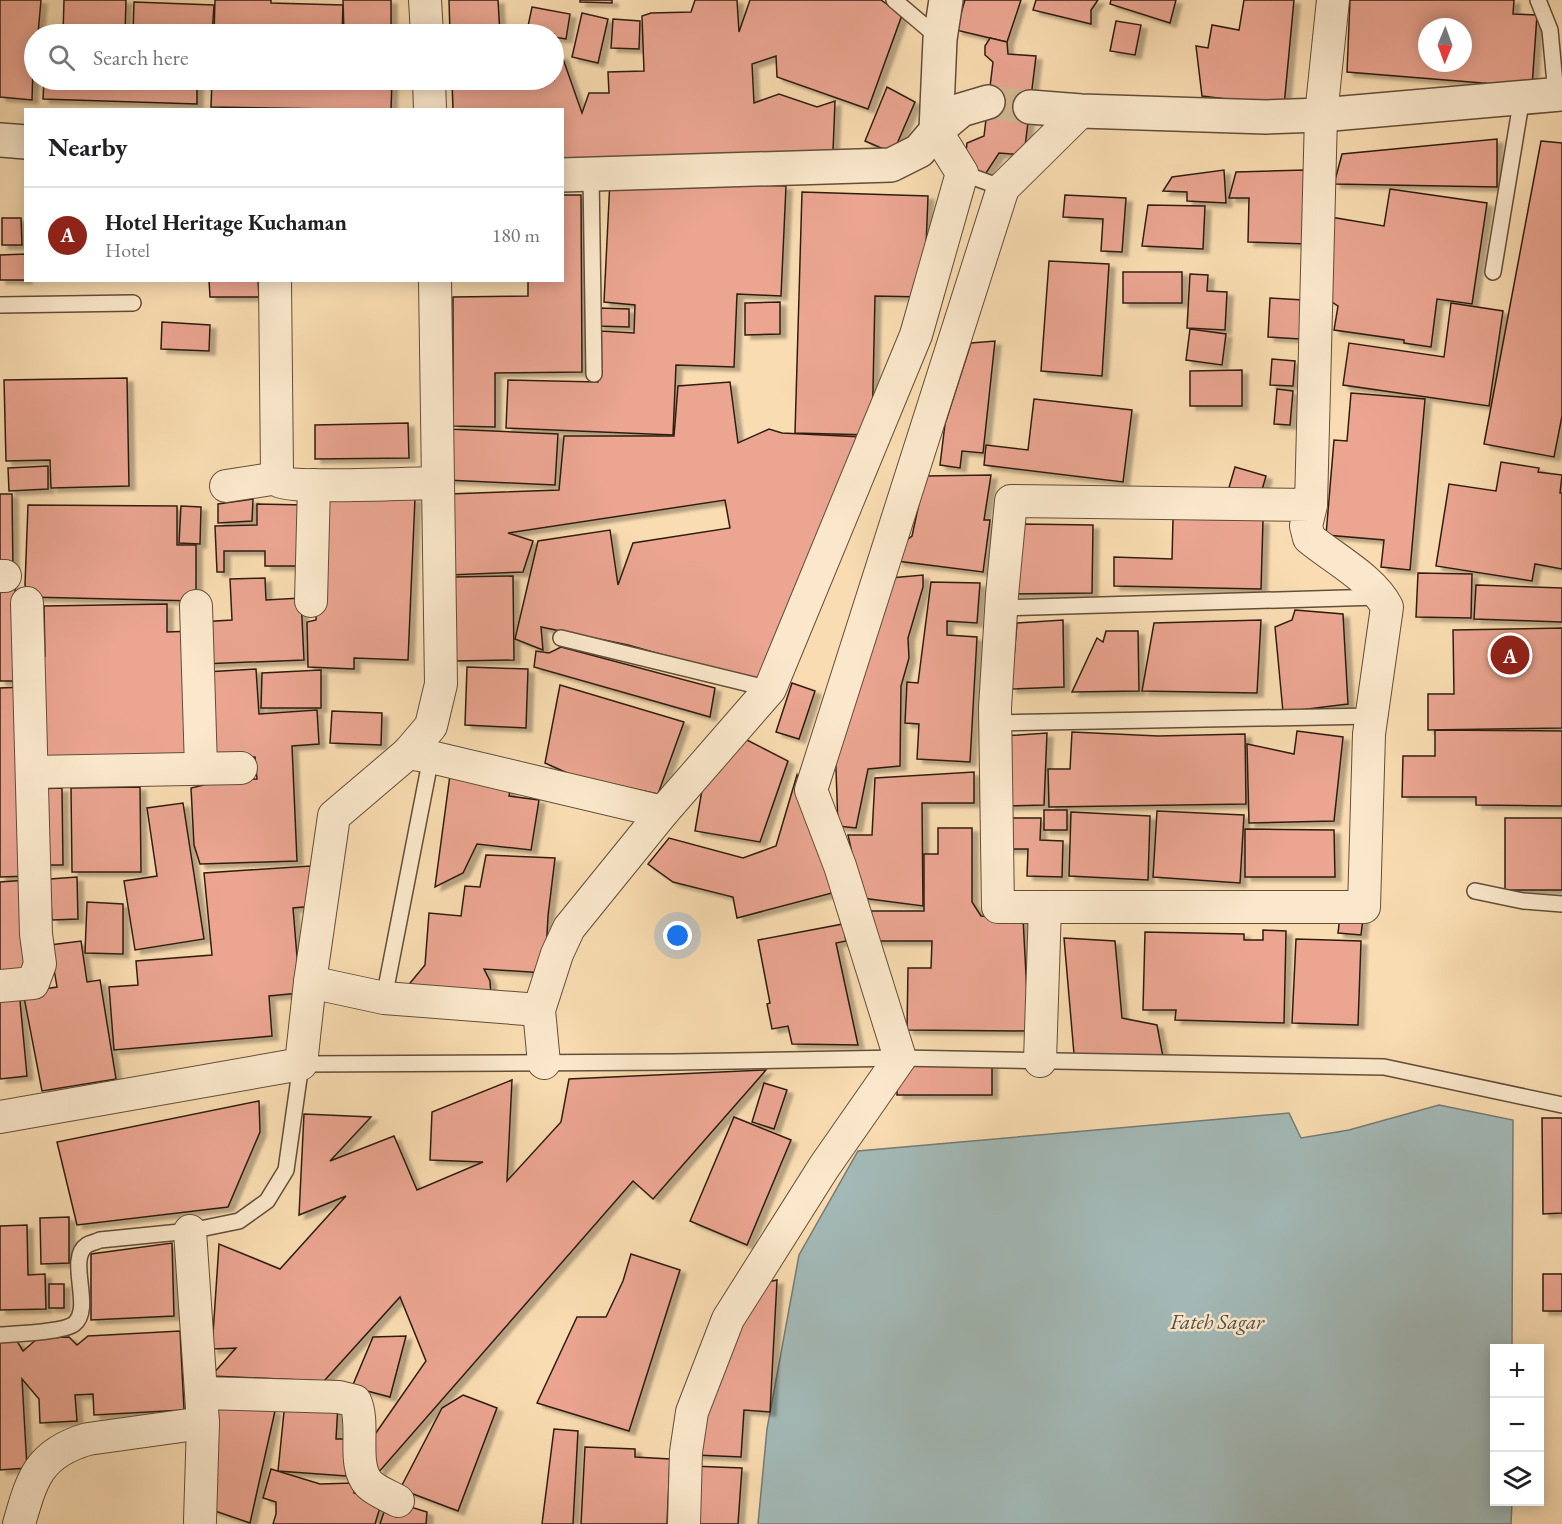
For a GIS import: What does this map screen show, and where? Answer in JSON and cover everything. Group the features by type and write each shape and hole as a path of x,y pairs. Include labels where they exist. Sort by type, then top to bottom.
{"street":[{"path":"425,0 426,24"},
{"path":"544,1063 539,1010 557,954 569,927 663,812 770,689 916,335 962,173 936,130 940,39 946,0"},
{"path":"1311,505 1011,501 1001,608 995,723 998,907 1364,907 1369,734 1387,607 1382,597 1309,538 1306,526 1311,505 1321,115 1333,0"},
{"path":"429,90 430,108"},
{"path":"1030,107 1081,111 1266,117 1321,115 1559,94"},
{"path":"577,174 891,165 919,151 936,130 961,110 988,102"},
{"path":"684,1524 686,1452 692,1412 728,1319 824,1167 900,1058 840,866 811,790 1003,188 1081,111"},
{"path":"0,140 24,142"},
{"path":"275,282 278,478 284,484 314,485 437,483"},
{"path":"0,1117 302,1064 310,982 334,816 419,755 431,726 441,684 435,282"},
{"path":"226,486 278,478"},
{"path":"310,601 314,485"},
{"path":"0,986 33,983 40,964 36,934 27,603"},
{"path":"196,606 201,768"},
{"path":"419,755 663,812"},
{"path":"32,772 241,768"},
{"path":"1040,1061 1045,907"},
{"path":"310,982 384,998 539,1010"},
{"path":"190,1231 202,1408 200,1521"},
{"path":"19,1524 28,1489 41,1467 56,1452 70,1444 202,1408 339,1397 355,1401 358,1410 361,1466 369,1485 398,1501"}],"lane":[{"path":"894,0 940,39"},
{"path":"1538,0 1550,30 1559,94"},
{"path":"1493,272 1522,97"},
{"path":"962,173 1003,188"},
{"path":"577,174 594,374"},
{"path":"0,305 133,303"},
{"path":"1001,608 1382,597"},
{"path":"561,638 770,689"},
{"path":"995,723 1371,716"},
{"path":"384,998 419,755"},
{"path":"1475,891 1523,901 1562,904"},
{"path":"0,1335 73,1325 79,1318 81,1308 79,1264 80,1253 86,1245 100,1240 190,1231 240,1221 267,1201 286,1170 302,1064 900,1058 1384,1067 1562,1105"}],"water":[{"name":"Fateh Sagar","path":"1439,1105 1513,1120 1512,1344 1490,1344 1490,1506 1512,1506 1511,1524 758,1524 767,1429 799,1255 858,1151 1289,1113 1301,1138 1349,1130"}],"building":[{"path":"0,0 41,0 39,24 24,24 24,90 32,90 32,100 0,97"},
{"path":"64,0 126,0 125,24 63,24"},
{"path":"215,0 271,0 271,3 343,5 342,24 214,24"},
{"path":"343,0 391,0 391,24 344,24"},
{"path":"449,0 498,0 499,24 450,24"},
{"path":"580,0 612,0 612,3 580,2"},
{"path":"695,0 737,0 739,32 750,0 881,0 902,15 868,109 777,77 776,56 752,64 754,103 779,94 817,107 835,101 833,151 564,161 564,108 453,108 452,90 564,90 564,62 582,113 589,93 609,93 608,72 644,71 642,16 651,13 691,12"},
{"path":"965,0 1021,0 1007,42 956,30"},
{"path":"1036,0 1098,0 1091,10 1091,24 1033,10"},
{"path":"1111,0 1176,0 1170,23 1110,4"},
{"path":"1244,0 1294,0 1284,106 1202,96 1196,46 1208,48 1212,25 1239,30"},
{"path":"1350,0 1514,0 1513,14 1537,15 1532,87 1347,72"},
{"path":"134,2 214,5 213,24 133,24"},
{"path":"532,7 570,14 566,39 564,39 564,24 528,24"},
{"path":"582,13 608,19 598,63 572,57"},
{"path":"613,19 640,21 639,49 611,48"},
{"path":"1116,21 1141,25 1135,55 1110,51"},
{"path":"990,38 1007,42 1008,54 1036,56 1024,155 999,153 984,176 965,161 967,143 984,136 993,62 985,55 985,46"},
{"path":"887,87 915,102 893,153 865,141"},
{"path":"43,90 197,90 197,104 43,99"},
{"path":"212,90 392,90 391,108 211,107"},
{"path":"1497,139 1497,187 1334,184 1342,154"},
{"path":"1541,141 1562,143 1562,416 1554,457 1484,444"},
{"path":"1224,170 1226,203 1187,201 1187,192 1163,191 1172,177"},
{"path":"1306,170 1308,244 1248,242 1249,198 1229,198 1236,172"},
{"path":"610,180 786,186 781,296 737,294 734,367 676,365 673,435 506,428 508,380 598,382 600,331 634,333 635,305 604,302"},
{"path":"1390,189 1487,203 1472,304 1437,299 1431,347 1404,343 1404,340 1334,330 1338,306 1326,298 1330,217 1384,226"},
{"path":"802,192 928,196 924,297 875,296 872,435 795,433"},
{"path":"564,195 581,195 582,372 495,373 495,427 453,426 453,297 528,296 528,282 564,282"},
{"path":"1065,195 1126,198 1122,252 1101,251 1103,219 1063,217"},
{"path":"1148,205 1205,206 1203,249 1142,246"},
{"path":"2,218 21,218 22,245 2,245"},
{"path":"24,254 24,280 0,280 0,255"},
{"path":"1049,261 1109,264 1102,376 1041,371"},
{"path":"1123,272 1182,272 1182,303 1123,303"},
{"path":"1190,274 1208,275 1207,291 1227,292 1225,330 1187,328"},
{"path":"209,282 258,282 259,297 210,297"},
{"path":"1270,298 1303,300 1300,339 1268,337"},
{"path":"780,302 780,334 745,335 745,303"},
{"path":"1451,303 1503,311 1489,406 1343,385 1349,343 1444,357"},
{"path":"599,308 629,309 629,327 598,326"},
{"path":"162,322 210,325 209,351 161,349"},
{"path":"1190,329 1226,334 1222,365 1186,360"},
{"path":"995,341 983,453 962,451 960,468 940,465 945,424 971,343"},
{"path":"1272,359 1295,361 1293,386 1270,385"},
{"path":"1242,370 1242,406 1190,406 1190,371"},
{"path":"127,378 129,486 51,488 50,460 6,461 4,380"},
{"path":"730,382 738,443 769,429 782,433 863,437 763,683 628,645 541,627 543,650 515,639 538,541 610,530 618,585 633,543 730,528 725,500 508,533 533,541 523,572 449,575 449,494 559,490 564,436 674,436 678,386"},
{"path":"1277,389 1293,391 1290,425 1274,424"},
{"path":"1351,393 1425,399 1410,570 1381,567 1384,540 1326,535 1334,440 1347,441"},
{"path":"1034,399 1132,410 1123,482 984,465 986,445 1028,450"},
{"path":"408,423 409,458 315,459 315,425"},
{"path":"447,429 558,434 555,485 446,480"},
{"path":"1501,462 1539,468 1538,472 1562,475 1560,493 1562,493 1562,569 1535,564 1532,581 1436,566 1449,484 1496,491"},
{"path":"48,466 48,489 9,491 8,468"},
{"path":"1235,467 1266,476 1259,500 1228,491"},
{"path":"991,475 984,520 990,520 983,572 897,561 903,543 912,536 925,476"},
{"path":"0,494 12,494 13,570 0,570"},
{"path":"320,498 415,498 408,660 354,658 354,669 308,667 307,622 316,620"},
{"path":"253,499 252,521 218,523 218,504"},
{"path":"257,504 305,505 305,566 265,566 265,551 224,551 224,572 217,572 215,526 257,525"},
{"path":"28,505 177,506 177,545 196,545 196,601 29,597 25,585"},
{"path":"181,506 201,507 200,544 179,543"},
{"path":"1173,519 1263,520 1261,589 1114,586 1114,557 1172,559"},
{"path":"1021,524 1093,525 1092,593 1010,594"},
{"path":"1418,573 1472,574 1471,618 1416,617"},
{"path":"923,575 923,587 908,638 909,658 901,686 900,766 868,769 856,828 838,826 835,741 890,578"},
{"path":"513,576 514,660 454,661 453,577"},
{"path":"265,578 266,600 301,598 304,660 201,664 199,622 232,620 230,579"},
{"path":"931,582 980,583 977,623 947,621 947,635 977,637 970,762 917,759 919,724 905,723 907,682 918,683"},
{"path":"0,584 15,584 17,681 0,681"},
{"path":"1476,585 1562,588 1562,622 1474,619"},
{"path":"167,604 167,632 194,631 196,758 42,761 41,656 45,656 44,606"},
{"path":"1295,610 1343,614 1348,704 1283,712 1275,627 1292,620"},
{"path":"1063,620 1064,687 1011,689 1007,664 1014,658 1017,623"},
{"path":"1261,620 1257,693 1142,691 1154,623"},
{"path":"1562,628 1562,728 1428,730 1428,694 1454,694 1453,630"},
{"path":"1106,631 1138,631 1139,691 1072,692 1097,638 1103,642"},
{"path":"561,647 715,688 710,717 534,667 536,651 549,653"},
{"path":"467,667 528,669 526,728 465,725"},
{"path":"256,669 259,714 317,710 319,744 292,746 297,861 200,864 194,845 191,788 220,781 257,779 255,757 205,760 205,672"},
{"path":"321,670 321,708 261,708 262,673"},
{"path":"792,683 815,691 799,739 776,732"},
{"path":"560,685 684,722 658,794 574,776 545,763"},
{"path":"25,687 31,876 0,877 0,688"},
{"path":"332,711 382,713 381,745 330,743"},
{"path":"1435,730 1562,731 1562,806 1476,805 1476,797 1402,797 1403,756 1435,756"},
{"path":"1297,731 1343,737 1334,821 1249,823 1247,744 1294,754"},
{"path":"1072,732 1158,736 1245,734 1246,804 1049,807 1048,769 1070,769"},
{"path":"1047,733 1044,805 1007,806 1005,736"},
{"path":"741,737 788,761 760,842 695,831 703,784"},
{"path":"974,772 974,803 922,803 923,906 862,898 848,835 872,835 875,778"},
{"path":"450,775 511,785 509,796 539,800 531,850 477,844 463,873 435,887"},
{"path":"797,775 832,893 737,918 733,897 673,882 648,864 669,838 743,858 776,846"},
{"path":"140,787 141,872 72,872 71,788"},
{"path":"62,788 63,865 37,865 35,789"},
{"path":"183,803 204,939 135,950 124,881 157,876 147,808"},
{"path":"1044,810 1067,810 1067,830 1044,830"},
{"path":"1157,811 1244,815 1240,883 1153,877"},
{"path":"1071,812 1150,816 1148,880 1069,876"},
{"path":"1003,818 1041,818 1040,840 1063,841 1062,877 1027,876 1028,849 1006,849"},
{"path":"1505,818 1562,818 1562,890 1505,890"},
{"path":"938,828 972,828 972,902 981,916 1023,918 1029,1031 907,1030 908,968 931,968 932,941 869,941 869,911 924,911 924,854 938,854"},
{"path":"1245,829 1334,830 1335,877 1245,877"},
{"path":"486,855 555,858 548,916 545,973 484,969 490,981 491,997 406,988 425,965 429,913 461,916 465,886 480,887"},
{"path":"311,866 314,906 293,908 300,993 269,996 272,1036 114,1050 109,987 138,985 136,961 212,955 204,873"},
{"path":"77,877 78,919 52,920 50,879"},
{"path":"27,880 34,977 0,979 0,882"},
{"path":"87,902 123,904 123,954 85,953"},
{"path":"1340,916 1363,918 1361,935 1338,933"},
{"path":"843,924 846,941 836,943 858,1045 792,1044 788,1026 772,1029 767,1004 770,1003 758,940"},
{"path":"1263,930 1286,931 1284,1023 1175,1020 1176,1010 1143,1010 1145,932 1244,934 1244,940 1263,940"},
{"path":"1064,938 1115,941 1122,1018 1157,1025 1163,1057 1074,1054"},
{"path":"1296,939 1361,941 1358,1025 1292,1023"},
{"path":"81,941 87,982 100,980 116,1079 42,1091 23,992 57,987 50,945"},
{"path":"19,990 27,1076 0,1079 0,992"},
{"path":"897,1062 992,1063 992,1095 897,1095"},
{"path":"766,1070 653,1199 633,1181 378,1473 371,1440 426,1361 400,1297 324,1381 211,1376 236,1348 212,1349 219,1244 280,1269 346,1196 299,1215 304,1114 371,1117 330,1161 394,1136 417,1190 483,1162 430,1160 432,1112 512,1080 507,1181 561,1122 569,1079"},
{"path":"764,1083 787,1090 774,1129 752,1122"},
{"path":"259,1101 260,1132 228,1207 77,1225 57,1142"},
{"path":"734,1117 791,1140 747,1245 690,1221"},
{"path":"1542,1118 1562,1118 1562,1213 1543,1214"},
{"path":"69,1217 69,1263 41,1264 40,1218"},
{"path":"27,1225 28,1275 45,1274 46,1309 0,1310 0,1226"},
{"path":"172,1243 174,1316 91,1320 91,1254"},
{"path":"631,1254 680,1270 629,1431 537,1403 577,1317 606,1317 623,1281"},
{"path":"1543,1274 1562,1274 1562,1311 1543,1311"},
{"path":"777,1280 770,1412 744,1410 741,1457 696,1455 726,1344 759,1284"},
{"path":"49,1284 64,1284 64,1308 49,1308"},
{"path":"180,1331 184,1410 94,1415 93,1394 75,1395 77,1421 40,1423 39,1399 22,1379 27,1468 0,1470 0,1342 17,1341 23,1351 38,1338 69,1337 77,1345 88,1336"},
{"path":"406,1336 390,1397 352,1387 373,1337"},
{"path":"463,1395 497,1408 458,1511 400,1489 442,1408"},
{"path":"214,1399 253,1403 275,1411 250,1523 212,1510"},
{"path":"285,1402 338,1405 336,1439 349,1439 346,1476 278,1471"},
{"path":"554,1429 578,1431 573,1524 542,1524"},
{"path":"585,1447 635,1449 635,1457 670,1459 667,1524 581,1524"},
{"path":"691,1466 742,1468 738,1524 691,1524"},
{"path":"271,1469 320,1484 353,1483 354,1493 382,1501 375,1524 273,1524 276,1502 263,1498"},
{"path":"388,1500 427,1512 426,1524 380,1524"}],"tunnel":[{"path":"988,102 1030,107"}],"place":[{"name":"Hotel Heritage Kuchaman","path":"1510,655"}]}
